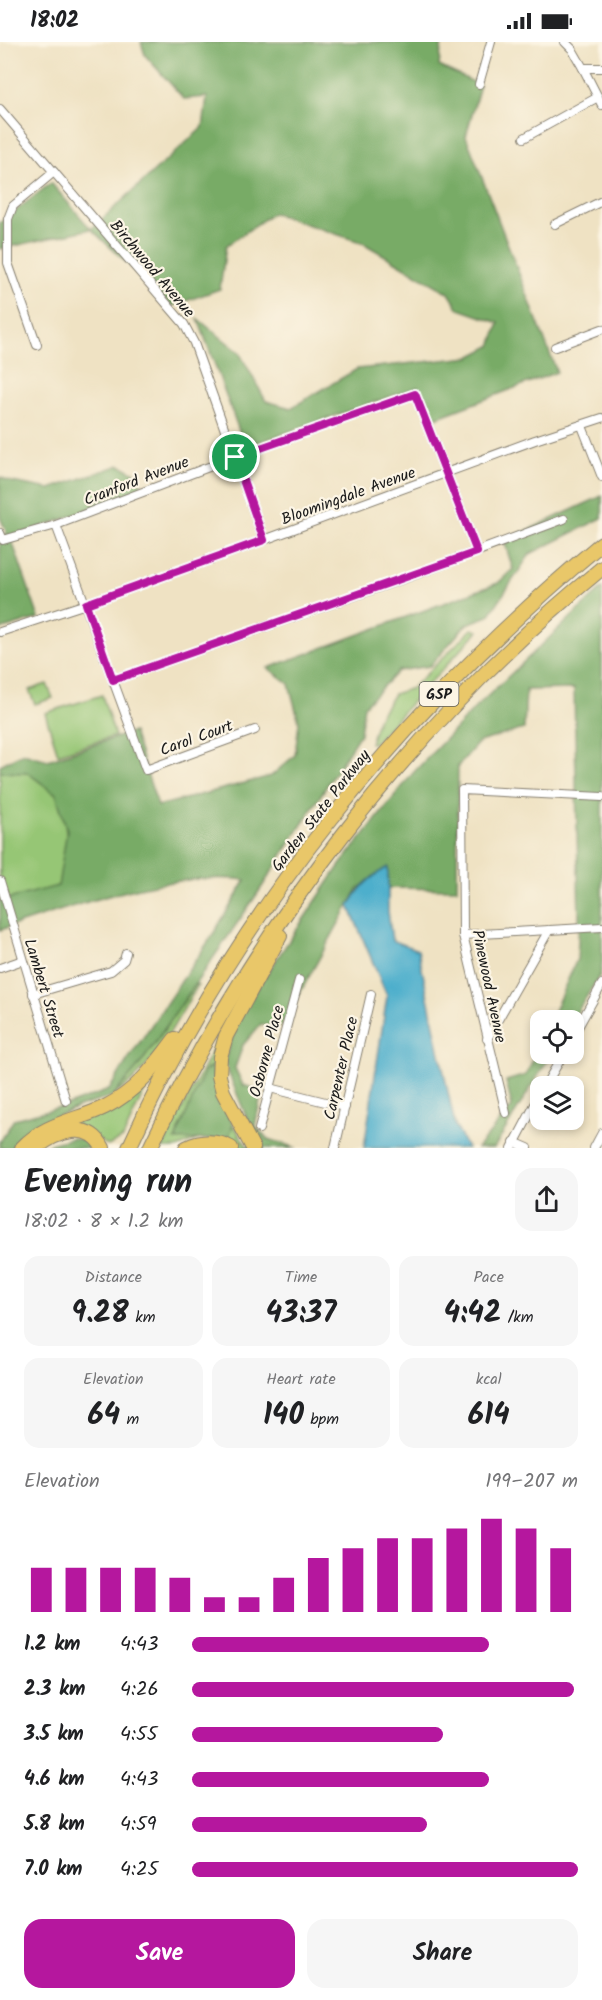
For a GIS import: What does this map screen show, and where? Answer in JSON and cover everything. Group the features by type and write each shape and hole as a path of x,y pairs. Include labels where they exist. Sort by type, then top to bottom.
{"highway":[{"name":"Garden State Parkway","path":"129,1148 171,1061 217,982 289,874 379,761 437,696 492,640 602,543"},
{"name":"Garden State Parkway","path":"150,1148 209,1033 311,877 382,787 452,709 508,652 602,568"},
{"path":"253,1148 223,1092 219,1076 221,1052 228,1031 311,877"},
{"path":"22,1148 44,1130 104,1107 136,1086 153,1068 217,982"},
{"path":"36,1148 56,1135 72,1131 92,1135 103,1148"},
{"path":"186,1148 198,1143 212,1142 231,1148"}],"street":[{"path":"479,84 490,42"},
{"path":"565,42 572,49 602,105"},
{"path":"583,68 602,68"},
{"path":"524,138 598,97"},
{"name":"Birchwood Avenue","path":"0,108 184,324 194,343 264,540"},
{"path":"37,345 8,263 8,219 13,206 54,172"},
{"path":"555,224 602,201"},
{"path":"555,347 602,329"},
{"name":"Cranford Avenue","path":"1,537 56,525 235,457 415,394 446,473"},
{"name":"Bloomingdale Avenue","path":"0,632 86,604 602,418"},
{"path":"582,426 602,477"},
{"path":"446,473 477,552"},
{"path":"56,525 113,680 512,540 564,519"},
{"name":"Carol Court","path":"113,680 146,770 255,730"},
{"name":"Pinewood Avenue","path":"506,1113 463,935 462,790 602,797"},
{"name":"Lambert Street","path":"0,881 66,1101"},
{"path":"463,935 602,927"},
{"path":"487,1039 549,930"},
{"path":"33,994 111,971 124,960 126,953"},
{"path":"0,968 23,960"},
{"name":"Osborne Place","path":"259,1129 299,980"},
{"path":"584,1016 602,984"},
{"name":"Carpenter Place","path":"335,1148 371,994"},
{"path":"270,1089 345,1107"},
{"path":"528,1148 513,1145 530,1114"},
{"path":"594,1148 602,1133"}],"green space":[{"path":"141,42 442,42 439,66 480,85 466,136 557,372 433,419 418,387 245,447 198,319 239,352 266,401 291,408 357,369 470,357 491,346 499,323 459,309 449,293 363,243 273,213 226,246 220,289 172,306 91,229 203,127 207,97 184,99 145,55"},
{"path":"51,183 91,229 0,249 0,223"},
{"path":"120,465 137,474 143,490 11,538 39,618 0,630 0,537 7,534 0,517 0,477 12,482 50,489"},
{"path":"602,496 602,518 530,554 489,616 467,624 430,666 398,671 364,706 360,734 260,890 139,1066 112,1097 81,1106 33,1126 12,1148 0,1148 0,1142 14,1119 68,1105 109,1090 210,939 246,880 184,880 153,885 91,901 0,930 0,901 58,886 67,830 56,794 28,773 0,772 0,765 23,753 48,760 133,732 158,806 271,776 295,755 299,722 289,684 268,668 498,583 513,569 504,541"},
{"path":"602,588 602,964 600,975 578,1010 554,1010 577,959 579,922 574,689 526,690 524,729 479,742 458,766 457,889 387,888 388,867 374,876 358,889 281,1027 261,1024 243,1045 235,1068 243,1085 262,1091 255,1126 268,1139 296,1148 247,1148 255,1138 224,1062 239,1015 340,865 413,773 476,707"},
{"path":"472,629 478,631 374,743 370,743 378,718 394,694 412,688"},
{"path":"47,684 53,698 35,704 29,690"},
{"path":"102,695 115,736 58,754 45,713"},
{"path":"0,772 28,773 56,794 65,823 72,881 14,901 0,899"},
{"path":"196,984 198,985 180,1016 151,1060 112,1097 139,1066"},
{"path":"216,1043 218,1045 214,1064 204,1072 176,1139 199,1139 177,1148 162,1148"},
{"path":"531,1064 545,1064 538,1076 530,1076 530,1089 494,1148 477,1148 512,1107 506,1081 526,1075"},
{"path":"213,1065 214,1076 233,1124 230,1133 224,1139 175,1140 204,1072"},
{"path":"148,1083 123,1138 108,1146 72,1122"},
{"path":"233,1124 248,1148 237,1148 219,1138"},
{"path":"72,1138 86,1140 94,1148 47,1148 50,1144"}],"water":[{"path":"388,867 388,911 392,940 418,950 455,1125 467,1148 364,1148 387,996 349,906 366,883"}],"route":[{"path":"415,394 477,552 113,680 86,604 264,540 235,457 415,394"}]}
